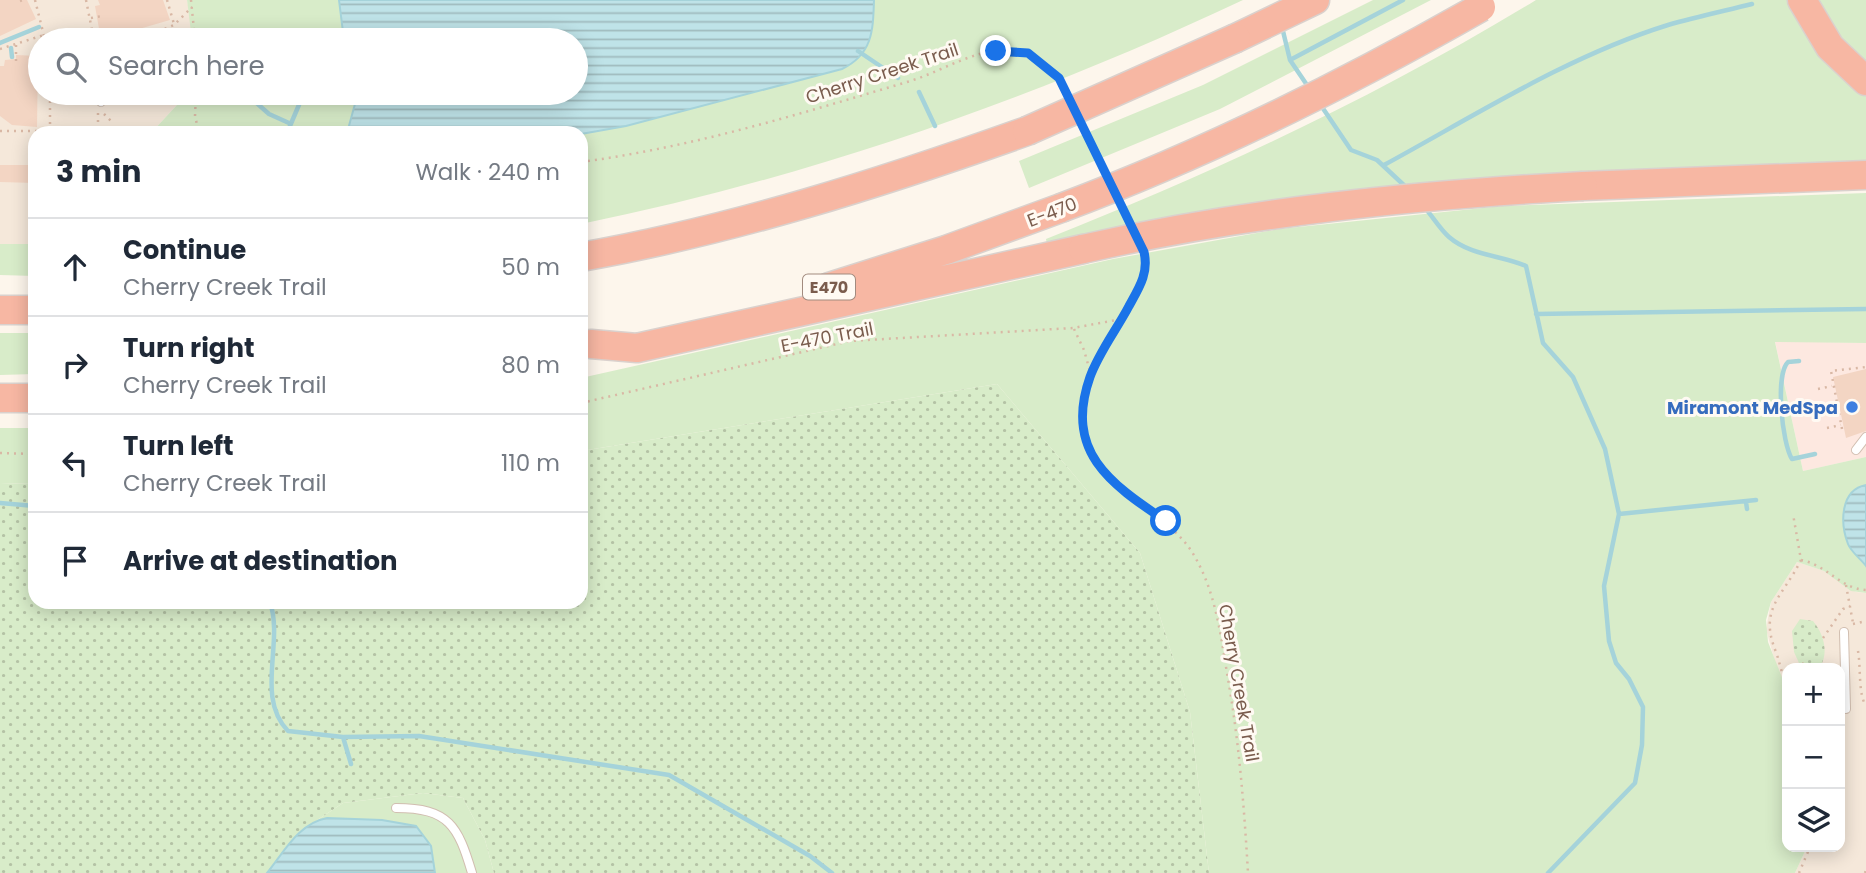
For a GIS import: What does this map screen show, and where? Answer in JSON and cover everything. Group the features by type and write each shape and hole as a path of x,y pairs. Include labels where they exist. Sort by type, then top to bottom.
{"highway":[{"path":"588,255 792,208 1027,131 1180,65 1315,0"},
{"path":"1802,0 1830,47 1866,81"},
{"name":"E-470","path":"588,345 829,287 1061,208 1280,115 1376,67 1487,3"},
{"path":"588,345 636,348 1083,249 1326,207 1463,193 1583,186 1866,176"},
{"path":"0,310 28,310"},
{"path":"0,398 28,398"}],"lane":[{"path":"1856,450 1866,437"},
{"path":"1844,632 1846,709"},
{"path":"396,808 415,808 441,815 459,836 472,873"}],"path":[{"path":"35,0 42,28"},
{"path":"86,0 92,28"},
{"path":"167,0 174,25"},
{"path":"191,0 194,28"},
{"path":"167,28 174,25 192,7"},
{"path":"91,19 102,16"},
{"path":"0,49 28,40"},
{"path":"16,44 16,62"},
{"name":"Cherry Creek Trail","path":"588,161 716,138 911,81 973,56 996,51 1023,51 1041,61 1059,78 1072,102"},
{"path":"50,105 50,126"},
{"path":"195,105 197,126"},
{"path":"98,126 98,108 112,122"},
{"path":"15,125 15,131"},
{"path":"1084,126 1106,172"},
{"path":"0,131 28,131"},
{"name":"Cherry Creek Trail","path":"1144,252 1144,277 1091,375 1081,419 1088,450 1118,486 1175,530 1198,562 1210,590 1240,751 1248,873"},
{"name":"E-470 Trail","path":"588,401 850,341 1073,328 1122,319"},
{"path":"1073,328 1084,350 1091,375"},
{"path":"1827,428 1841,427 1833,386 1833,369 1866,367"},
{"path":"1818,389 1833,386"},
{"path":"0,453 28,454"},
{"path":"1782,671 1771,641 1768,622 1773,605 1801,561 1793,514"},
{"path":"1801,561 1827,569 1850,587 1866,590"},
{"path":"1823,638 1843,609 1850,606"},
{"path":"1853,624 1866,621"},
{"path":"1799,873 1808,852"}],"shaded area":[{"path":"0,0 187,0 192,28 28,28 28,105 177,105 157,126 28,126 28,244 0,244"},
{"path":"1775,341 1866,343 1866,457 1803,471"},
{"path":"1797,562 1824,571 1856,592 1866,593 1866,873 1795,873 1805,852 1845,852 1845,663 1782,663 1782,681 1766,629 1771,602"}],"green space":[{"path":"187,0 1243,0 1082,71 919,132 752,183 588,222 588,126 157,126 177,105 588,105 588,28 190,28"},
{"path":"1373,0 1431,0 1220,109 1029,188 1019,161 1203,85"},
{"path":"1536,0 1792,0 1866,92 1866,160 1739,170 1047,244 1046,239 1235,159 1357,100"},
{"path":"1812,0 1866,0 1866,69 1850,55"},
{"path":"1866,193 1866,343 1775,342 1803,471 1866,457 1866,593 1851,591 1824,571 1797,562 1771,602 1766,620 1768,642 1782,677 1782,852 1805,852 1795,873 1209,873 1190,712 1140,553 997,384 588,450 588,376 1113,259 1279,229 1502,206"},
{"path":"0,244 28,244 28,276 0,275"},
{"path":"0,333 28,333 28,374 0,375"},
{"path":"997,384 1140,553 1190,712 1209,873 494,873 485,840 463,798 423,793 343,803 299,832 267,873 0,873 0,483 28,484 28,609 588,609 588,450"},
{"path":"0,428 28,428 28,484 0,483"},
{"path":"1800,619 1813,621 1824,644 1822,663 1799,663 1794,652 1792,631"},
{"path":"423,793 463,798 485,840 494,873 267,873 299,832 343,803"}],"water":[{"path":"339,0 874,0 869,40 860,56 842,69 626,126 588,133 588,126 349,126 355,105 588,105 588,28 342,28"},
{"path":"1866,485 1866,566 1848,544 1843,517 1851,493"},
{"path":"327,818 382,820 416,826 431,846 435,873 267,873 300,832"}],"building":[{"path":"0,0 27,0 36,19 0,36"},
{"path":"98,0 163,0 170,20 142,28 99,28 95,6 100,5"},
{"path":"16,55 28,56 28,105 37,105 37,126 12,125 0,116 0,66 4,66 5,60 16,59"},
{"path":"0,165 28,165 28,183 0,182"},
{"name":"Miramont MedSpa","path":"1866,369 1866,431 1846,438 1833,377"}],"waterway":[{"path":"1290,60 1403,0"},
{"path":"1384,165 1523,88 1594,53 1668,25 1752,4"},
{"path":"1282,27 1290,60 1309,88"},
{"path":"0,43 28,32"},
{"path":"11,48 12,57"},
{"path":"858,51 898,78"},
{"path":"919,92 935,126"},
{"path":"1320,104 1351,150 1377,160 1407,188"},
{"path":"259,105 269,114 289,123"},
{"path":"290,126 299,105"},
{"path":"1425,208 1446,234 1458,243 1476,252 1526,266 1543,343 1573,377 1605,449 1619,514 1604,586 1609,641 1616,663 1629,679 1643,707 1642,745 1635,783 1548,873"},
{"path":"1536,314 1866,309"},
{"path":"1799,361 1788,362 1782,380 1781,409 1785,439 1792,459 1815,454"},
{"path":"1619,514 1756,500"},
{"path":"1746,502 1747,509"},
{"path":"0,503 28,505"},
{"path":"271,609 274,635 271,686 273,702 278,717 288,731 343,737 419,736 669,775 810,856 832,873"},
{"path":"343,737 351,764"}],"place":[{"name":"Miramont MedSpa","path":"1852,407"}],"route":[{"path":"996,51 1017,50 1028,53 1059,78 1144,252 1144,277 1091,375 1081,427 1084,443 1100,467 1118,486 1166,521"}]}
